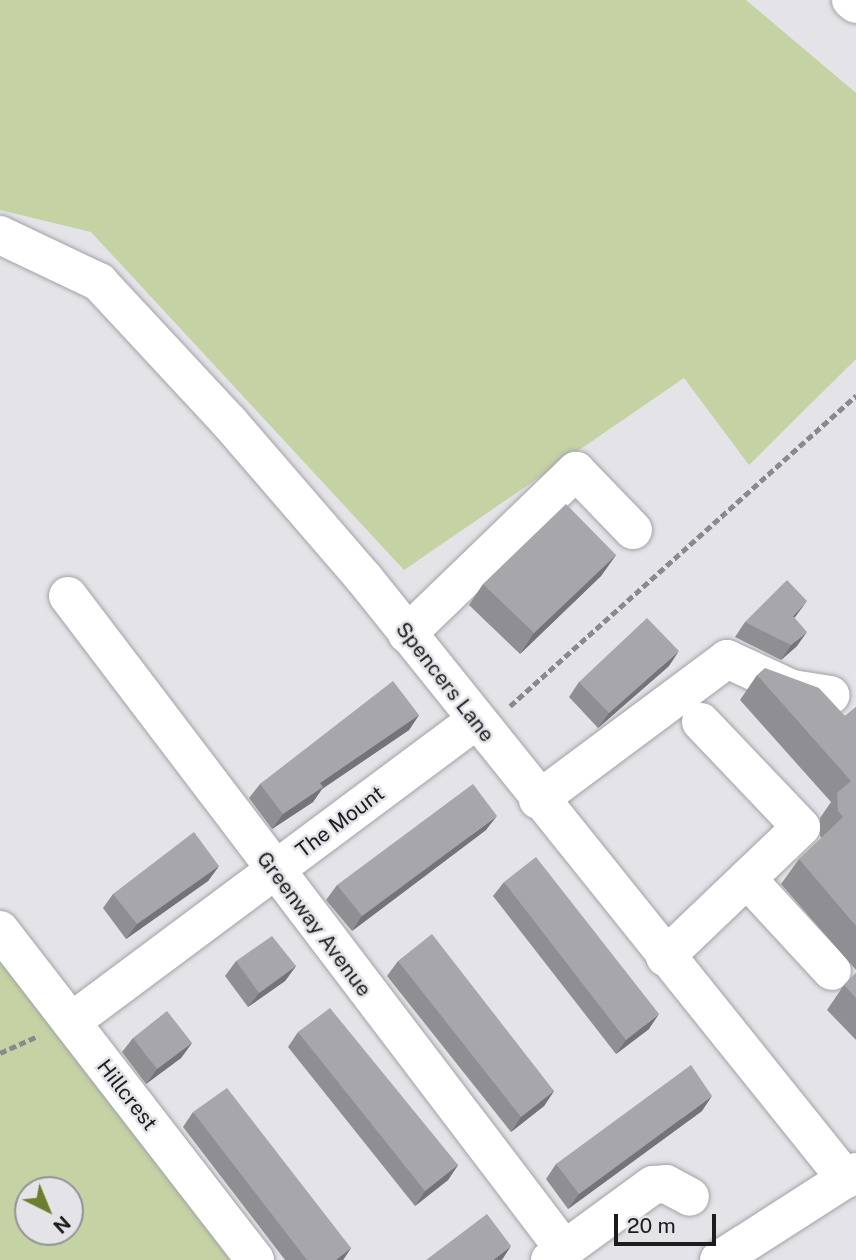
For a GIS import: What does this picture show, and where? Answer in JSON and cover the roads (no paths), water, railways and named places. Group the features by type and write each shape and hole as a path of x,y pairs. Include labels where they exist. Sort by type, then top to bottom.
{"street":[{"path":"851,0 856,4"},
{"name":"Spencers Lane","path":"0,235 75,268 117,299 230,423 407,634 665,957 851,1175"},
{"path":"407,634 576,471 633,530"},
{"name":"Greenway Avenue","path":"68,596 557,1255"},
{"path":"538,800 727,659 792,690 831,695"},
{"path":"665,957 801,827 701,722"},
{"name":"The Mount","path":"71,1022 273,872 479,726"},
{"path":"747,879 832,971"},
{"name":"Hillcrest","path":"0,930 256,1260"},
{"path":"719,1260 851,1175"},
{"path":"557,1255 653,1185 666,1184 690,1197"}]}
